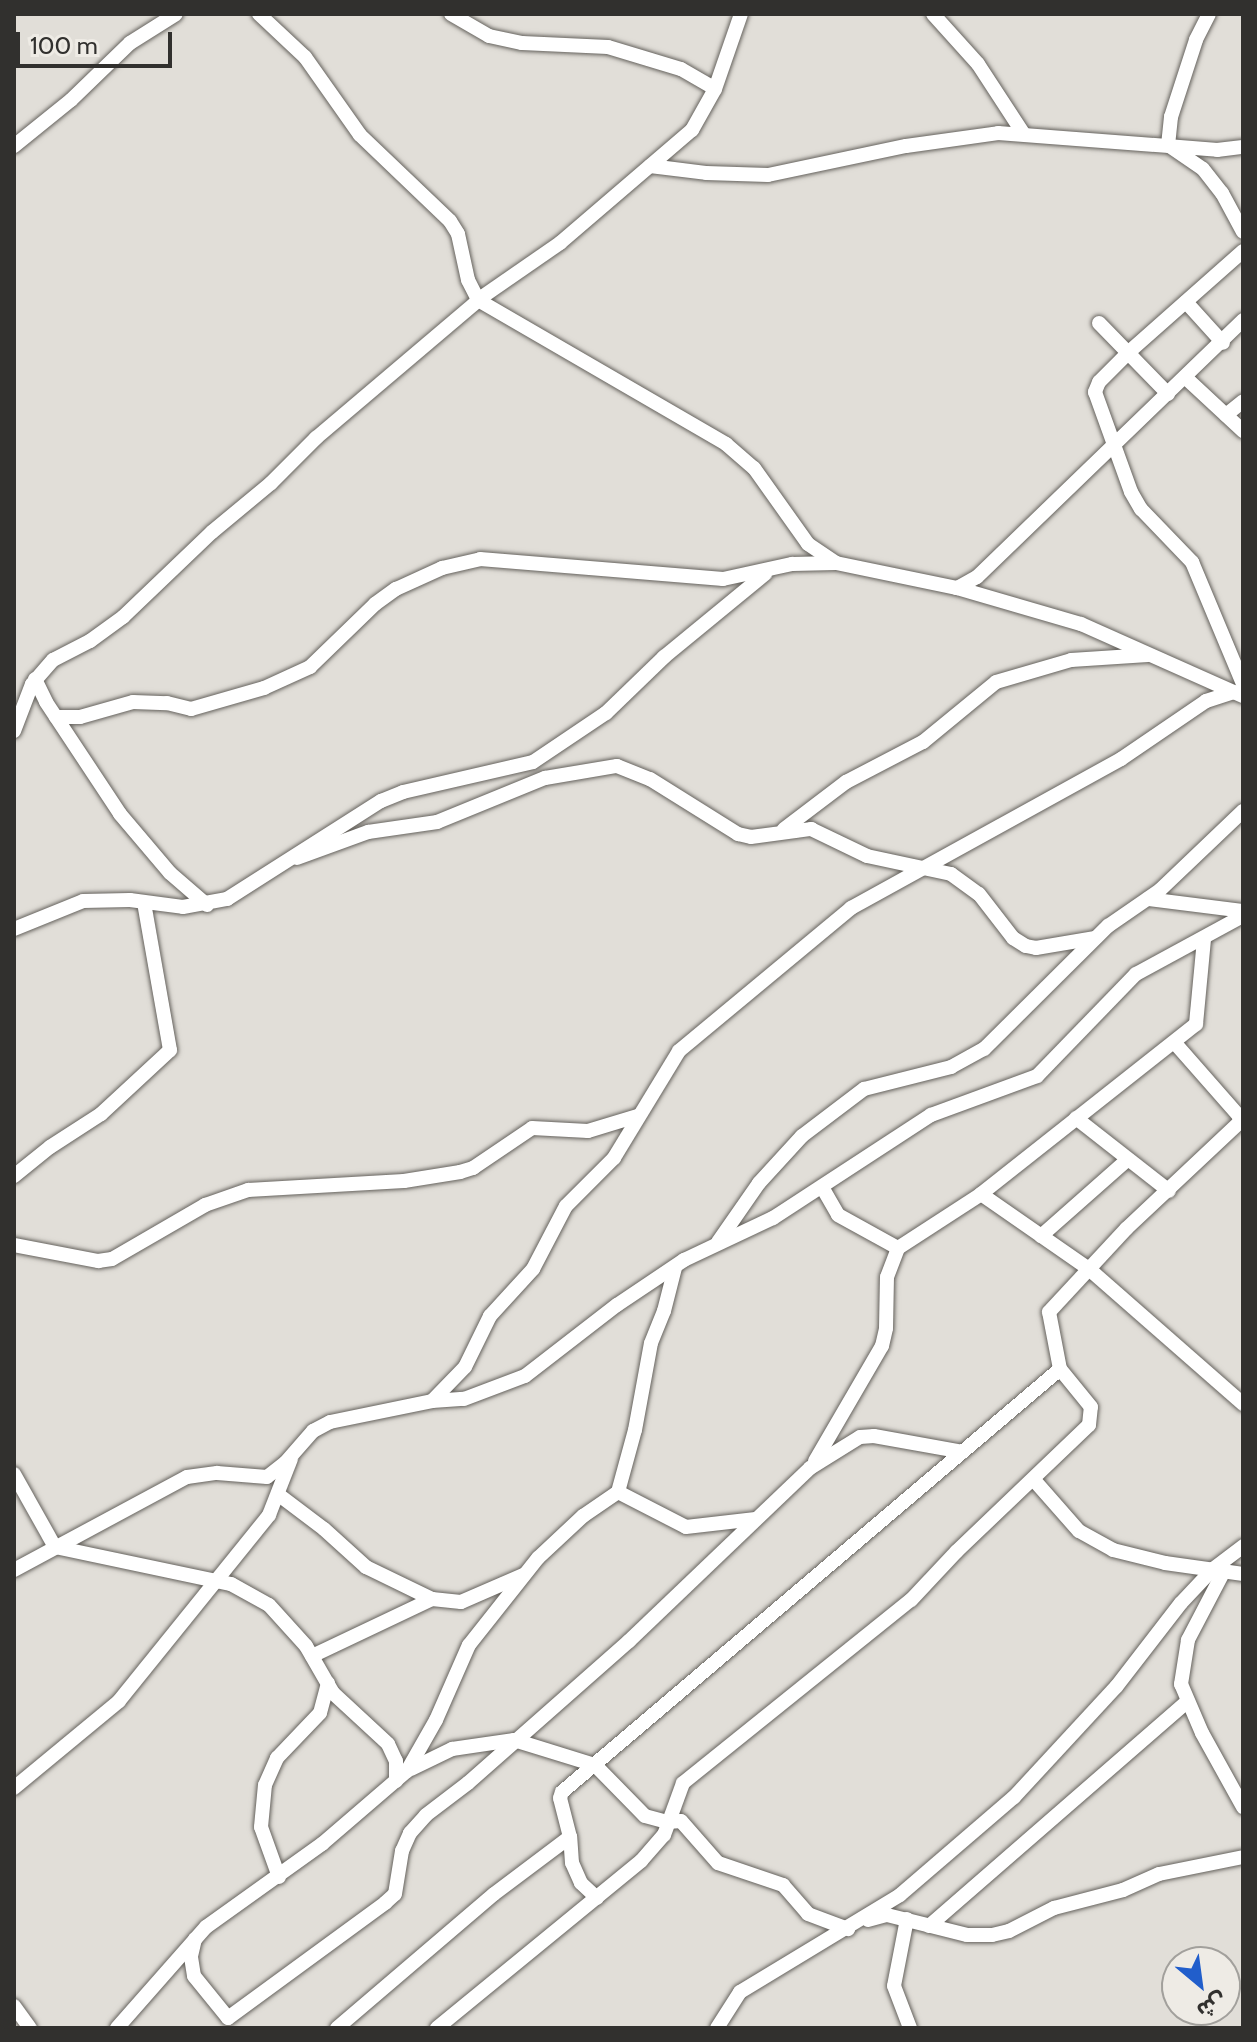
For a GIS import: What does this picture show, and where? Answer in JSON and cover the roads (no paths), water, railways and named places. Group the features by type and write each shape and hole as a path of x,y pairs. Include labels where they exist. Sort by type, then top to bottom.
{"street":[{"path":"14,146 71,100 130,43 176,14"},
{"path":"259,14 305,57 350,124 450,221 458,234 468,280 478,300 726,444 754,468 808,544 836,563"},
{"path":"451,14 489,36 522,43 608,47 681,69 715,89"},
{"path":"14,731 35,679 53,660 101,634 131,610 316,438 478,300 553,249 692,130 715,89 741,14"},
{"path":"933,14 978,64 1023,133"},
{"path":"1168,145 1171,117 1196,40 1209,14"},
{"path":"650,166 706,173 768,175 906,146 1023,133 1217,150 1243,147"},
{"path":"1168,145 1203,169 1222,193 1243,232"},
{"path":"1240,691 1192,562 1141,509 1113,447 1095,392 1099,382 1129,352 1243,251"},
{"path":"1186,302 1223,343"},
{"path":"957,588 977,577 1223,343 1243,320"},
{"path":"1099,323 1168,394"},
{"path":"1186,378 1243,431"},
{"path":"1226,415 1243,401"},
{"path":"56,717 80,717 133,702 167,703 191,709 294,676 310,667 375,604 396,589 462,561 508,559 699,579 742,578 773,568 836,563 957,588 1081,624 1240,691"},
{"path":"14,929 83,901 207,905 239,893 297,858 360,814 403,792 533,762 606,713 714,613 773,568"},
{"path":"782,830 846,782 923,742 996,682 1016,673 1071,660 1152,655"},
{"path":"35,679 56,717 144,845 207,905"},
{"path":"432,1401 465,1367 484,1325 526,1279 566,1206 605,1170 679,1051 829,923 851,908 1144,746 1206,701 1240,691"},
{"path":"297,858 368,832 437,822 545,778 617,766 650,779 738,834 751,837 782,830 811,829 867,856 928,867 966,883 1013,938 1026,946 1036,948 1095,938"},
{"path":"715,1246 759,1183 802,1136 864,1089 968,1060 1040,996 1095,938 1148,899 1243,811"},
{"path":"1148,899 1243,914"},
{"path":"14,1176 50,1147 101,1114 170,1050 144,903"},
{"path":"14,1570 187,1477 217,1473 267,1477 313,1431 330,1422 432,1401 480,1395 525,1376 617,1305 684,1260 773,1218 931,1115 1037,1076 1136,974 1204,939 1243,914"},
{"path":"810,1468 868,1376 882,1346 886,1328 887,1277 898,1248 981,1194 1196,1024 1204,939"},
{"path":"437,2028 597,1898 659,1843 683,1783 911,1600 956,1552 1089,1425 1091,1417 1085,1396 1060,1369 1049,1312 1240,1122 1239,1116 1174,1042"},
{"path":"14,1245 98,1261 112,1259 205,1205 248,1190 404,1181 460,1172 473,1168 532,1128 588,1131 637,1116"},
{"path":"1076,1118 1169,1191"},
{"path":"1041,1236 1128,1159"},
{"path":"822,1187 838,1215 898,1248"},
{"path":"981,1194 1089,1269 1243,1404"},
{"path":"402,1776 436,1720 469,1645 526,1573 583,1516 618,1492 635,1430 651,1343 664,1311 675,1268"},
{"path":"597,1898 576,1875 560,1798 1060,1369"},
{"path":"196,1937 191,1957 194,1976 228,2023 395,1894 402,1851 410,1833 426,1815 629,1641 810,1468 860,1437 874,1436 963,1452"},
{"path":"14,1788 119,1701 258,1529 279,1495 294,1453"},
{"path":"14,1474 55,1547 231,1584 269,1605 312,1656 328,1683 393,1751 402,1776"},
{"path":"1034,1480 1079,1531 1113,1550 1165,1563 1243,1574"},
{"path":"618,1492 686,1527 757,1519"},
{"path":"279,1495 324,1529 366,1567 432,1599 461,1602 526,1573"},
{"path":"717,2028 740,1992 900,1895 1014,1797 1116,1687 1170,1616 1243,1546"},
{"path":"1218,1570 1188,1640 1181,1684 1187,1702 1243,1807"},
{"path":"312,1656 432,1599"},
{"path":"279,1877 261,1827 265,1785 277,1758 320,1713 328,1683"},
{"path":"929,1926 1187,1702"},
{"path":"123,2024 196,1937 224,1913 279,1877 402,1776 452,1749 514,1740 595,1765 645,1816 668,1822 681,1821 718,1863 783,1885 808,1914 848,1928 887,1915 967,1935 1001,1933 1054,1908 1123,1890 1159,1874 1243,1857"},
{"path":"337,2028 494,1894 570,1837"},
{"path":"907,1919 894,1986 910,2028"},
{"path":"14,2006 30,2028"}]}
